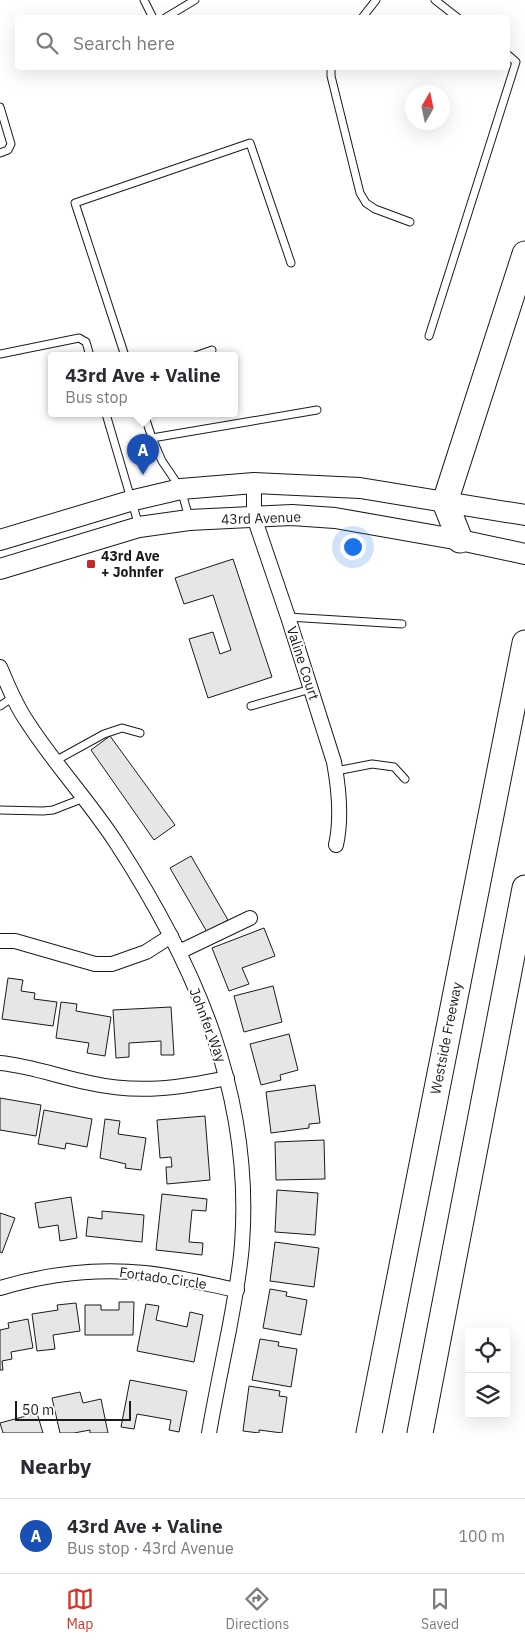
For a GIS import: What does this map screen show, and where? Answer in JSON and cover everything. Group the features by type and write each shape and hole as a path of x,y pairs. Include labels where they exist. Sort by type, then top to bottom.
{"highway":[{"path":"460,540 445,502 525,254"},
{"name":"Westside Freeway","path":"369,1433 525,643"},
{"path":"420,1433 525,888"}],"main road":[{"path":"0,540 130,501 181,489 254,483 360,488 525,514"},
{"name":"43rd Avenue","path":"0,569 139,527 189,520 292,515 335,518 460,540 525,554"}],"street":[{"name":"Valine Court","path":"254,483 254,517 288,617 336,772 340,812 336,845"},
{"name":"Johnfer Way","path":"0,667 26,722 116,842 171,936 204,1010 228,1078 237,1119 242,1161 244,1203 242,1245 236,1290 209,1433"},
{"path":"179,952 250,918"},
{"path":"0,940 15,940 95,964 112,964 146,952 171,936"},
{"path":"0,1063 34,1068 91,1084 118,1088 182,1087 228,1078"},
{"name":"Fortado Circle","path":"0,1288 36,1278 72,1273 109,1271 145,1273 236,1290"}],"lane":[{"path":"144,0 152,15"},
{"path":"170,15 195,0"},
{"path":"364,15 376,0"},
{"path":"435,0 454,15"},
{"path":"429,336 516,62 510,57"},
{"path":"331,70 360,193 366,203 410,222"},
{"path":"0,107 12,144 8,150 0,153"},
{"path":"124,352 75,203 250,143 291,263"},
{"path":"0,354 79,338 86,342 89,352"},
{"path":"206,352 212,350"},
{"path":"152,438 317,410"},
{"path":"107,417 139,527"},
{"path":"145,417 162,461 181,489 189,520"},
{"path":"288,617 402,624"},
{"path":"251,706 311,689"},
{"path":"0,706 13,697"},
{"path":"55,761 104,734 122,728 140,733"},
{"path":"336,772 372,764 394,767 405,779"},
{"path":"0,810 53,810 84,798"}],"building":[{"path":"233,559 272,677 208,698 189,639 213,632 220,654 231,650 213,595 184,604 175,578"},
{"path":"110,736 175,825 154,840 91,750"},
{"path":"191,856 228,920 207,932 170,868"},
{"path":"264,928 275,956 242,968 249,984 229,991 212,948"},
{"path":"8,978 23,980 21,991 35,993 34,999 57,1002 53,1026 2,1019"},
{"path":"273,986 282,1022 244,1032 234,996"},
{"path":"61,1002 77,1004 76,1011 111,1017 105,1056 87,1053 89,1043 56,1038"},
{"path":"171,1007 174,1055 161,1055 161,1041 129,1043 129,1057 116,1058 113,1010"},
{"path":"289,1034 298,1070 280,1075 281,1080 261,1085 250,1044"},
{"path":"315,1085 320,1123 309,1124 309,1128 271,1133 266,1092"},
{"path":"0,1098 41,1105 36,1136 0,1130"},
{"path":"44,1110 92,1119 87,1147 66,1143 65,1149 38,1144"},
{"path":"205,1116 210,1180 167,1184 166,1167 172,1167 171,1157 160,1158 157,1120"},
{"path":"105,1119 120,1121 118,1134 146,1138 141,1170 125,1168 126,1164 100,1158"},
{"path":"324,1140 325,1179 276,1180 275,1142"},
{"path":"277,1190 318,1193 315,1235 275,1232"},
{"path":"162,1194 207,1199 206,1211 192,1210 189,1242 203,1243 202,1255 156,1250"},
{"path":"71,1197 77,1238 60,1241 58,1225 39,1228 35,1203"},
{"path":"102,1211 144,1215 142,1242 86,1236 88,1217 102,1219"},
{"path":"0,1213 15,1218 2,1253 0,1252"},
{"path":"275,1242 319,1248 314,1287 270,1281"},
{"path":"270,1289 287,1292 286,1296 307,1300 301,1335 263,1328"},
{"path":"119,1302 134,1302 133,1335 85,1335 85,1305 101,1305 101,1310 119,1310"},
{"path":"76,1303 80,1331 53,1335 55,1349 37,1351 32,1314 58,1310 57,1305"},
{"path":"146,1304 159,1306 156,1320 187,1327 190,1312 203,1315 194,1362 137,1351"},
{"path":"28,1319 33,1348 11,1352 12,1359 2,1361 3,1370 0,1370 0,1330 9,1328 8,1323"},
{"path":"260,1339 279,1342 278,1346 297,1349 291,1387 252,1380"},
{"path":"130,1380 187,1391 179,1432 169,1430 171,1420 137,1414 134,1429 121,1427"},
{"path":"249,1386 280,1391 279,1396 287,1397 282,1433 259,1430 259,1433 243,1431"},
{"path":"80,1392 83,1403 101,1399 108,1433 90,1433 90,1430 60,1433 52,1398"},
{"path":"37,1413 43,1433 3,1433 0,1423"}],"place":[{"name":"43rd Ave + Valine","path":"143,475"},
{"name":"43rd Ave + Johnfer","path":"91,564"}]}
